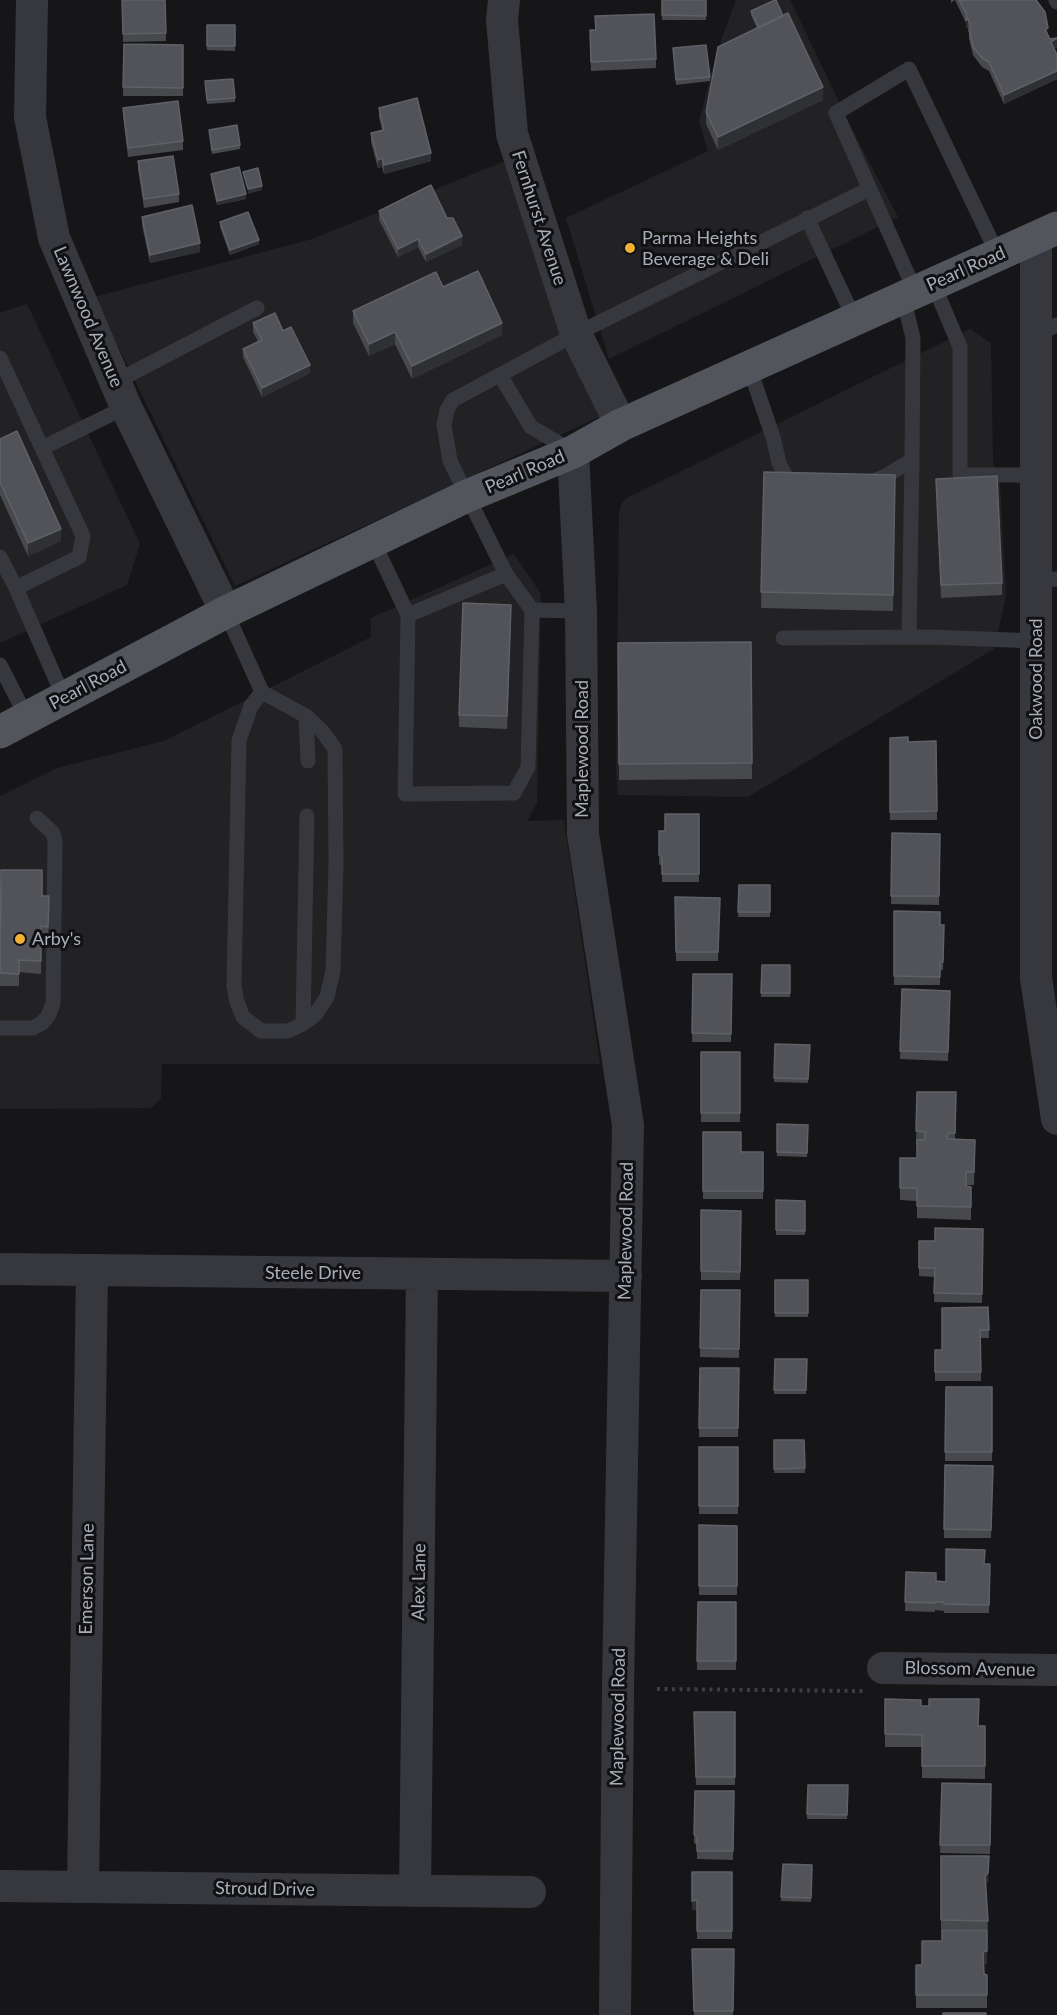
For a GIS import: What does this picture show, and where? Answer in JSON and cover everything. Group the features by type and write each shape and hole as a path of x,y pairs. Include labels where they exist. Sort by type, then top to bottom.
{"main road":[{"name":"Pearl Road","path":"13,725 226,612 467,496 573,452 621,425 1046,233"}],"street":[{"name":"Lawnwood Avenue","path":"32,0 30,117 54,238 121,395 226,612"},
{"name":"Fernhurst Avenue","path":"504,0 502,20 512,134 576,333 621,425"},
{"name":"Oakwood Road","path":"1046,233 1046,329 1036,475 1046,580 1036,641 1036,978 1057,1119"},
{"name":"Maplewood Road","path":"573,452 581,611 583,834 628,1125 615,2015"},
{"name":"Steele Drive","path":"0,1269 92,1272 626,1276"},
{"name":"Emerson Lane","path":"83,1887 92,1272"},
{"name":"Alex Lane","path":"415,1891 422,1274"},
{"name":"Blossom Avenue","path":"874,1680 1057,1670"},
{"name":"Stroud Drive","path":"0,1886 530,1892"}],"lane":[{"path":"998,255 909,69 836,114 917,290 960,347 960,475 1036,475"},
{"path":"374,541 408,615 405,794 514,793 528,767 532,610 506,574 450,461 444,425 447,410 453,400 576,333 869,189"},
{"path":"807,218 854,318"},
{"path":"909,637 914,338 917,290"},
{"path":"42,448 257,308"},
{"path":"0,358 83,536 80,557 16,588"},
{"path":"749,366 773,437 779,463 786,477 801,484 810,484"},
{"path":"500,375 531,427 573,452"},
{"path":"854,484 864,484 886,476 912,460"},
{"path":"0,557 64,698"},
{"path":"408,615 506,574"},
{"path":"532,610 581,611"},
{"path":"226,612 262,692 306,716 322,730 334,749 336,864 333,971 327,997 315,1015 288,1031 261,1031 243,1017 234,986 239,740 251,706 262,692"},
{"path":"783,638 909,637 1036,641"},
{"path":"0,665 13,725"},
{"path":"306,716 308,761"},
{"path":"303,1024 307,816"},
{"path":"0,1028 33,1028 48,1016 53,1004 55,840 53,833 37,818"}],"path":[{"path":"657,1689 874,1680"}],"shaded area":[{"path":"736,0 790,0 856,137 898,217 609,359 566,218 708,151 699,122 717,52"},
{"path":"505,161 557,328 599,417 235,586 94,297 312,239"},
{"path":"27,304 140,544 127,585 0,643 0,313"},
{"path":"970,329 991,343 993,462 1000,483 1006,596 994,649 748,797 618,795 616,770 619,513 622,502"},
{"path":"514,554 541,594 537,803 527,821 564,820 600,1064 162,1064 161,1098 151,1108 0,1109 0,796 57,768 164,741 371,637 371,618"}],"building":[{"path":"122,0 165,0 166,33 123,34"},
{"path":"662,0 706,0 706,16 662,15"},
{"path":"776,0 783,16 759,28 751,11"},
{"path":"959,0 1036,0 1045,12 1048,28 1045,30 1050,39 1057,38 1051,42 1057,55 1057,71 1004,95 989,62 982,58 973,47 969,30 971,26 968,19 966,20 967,15"},
{"path":"788,13 823,87 718,137 706,112 718,47"},
{"path":"654,14 656,59 591,62 590,30 596,30 595,16"},
{"path":"207,25 235,25 235,46 207,46"},
{"path":"124,44 183,45 183,88 123,87"},
{"path":"706,45 710,77 676,80 673,48"},
{"path":"233,79 235,98 207,100 205,81"},
{"path":"417,98 431,153 384,165 382,158 378,160 371,133 384,130 379,108"},
{"path":"178,101 183,141 128,148 123,108"},
{"path":"237,125 240,145 212,150 209,130"},
{"path":"173,156 179,194 144,199 138,161"},
{"path":"239,167 246,194 217,201 211,174"},
{"path":"258,168 262,186 248,189 243,172"},
{"path":"431,185 447,218 453,218 462,236 426,254 418,239 398,249 379,211"},
{"path":"192,205 200,243 150,255 142,217"},
{"path":"248,212 259,240 230,250 220,222"},
{"path":"478,271 502,323 412,366 395,332 369,344 353,311 436,272 443,287"},
{"path":"275,313 283,331 291,327 310,365 262,388 243,349 262,340 253,323"},
{"path":"17,431 61,529 28,543 0,482 0,439"},
{"path":"764,472 895,475 893,595 761,592"},
{"path":"997,476 1002,583 941,585 936,479"},
{"path":"463,603 511,605 507,716 459,715"},
{"path":"751,642 752,763 619,764 618,643"},
{"path":"908,737 908,742 936,741 937,811 890,812 890,738"},
{"path":"665,814 699,814 699,874 662,874 659,831 665,831"},
{"path":"892,833 940,834 939,896 891,896"},
{"path":"1,870 42,870 42,896 49,896 48,927 41,926 41,961 19,960 19,974 0,973"},
{"path":"739,885 770,885 770,912 738,912"},
{"path":"675,897 720,898 718,952 676,952"},
{"path":"894,911 940,912 940,925 944,925 943,962 940,962 940,977 894,976"},
{"path":"762,965 790,965 790,993 761,993"},
{"path":"693,974 732,974 731,1034 692,1033"},
{"path":"902,989 950,991 948,1052 900,1051"},
{"path":"775,1044 810,1045 808,1079 774,1078"},
{"path":"701,1052 740,1052 740,1113 701,1113"},
{"path":"917,1092 956,1092 955,1133 948,1133 947,1139 975,1140 974,1172 966,1172 966,1186 971,1187 971,1207 917,1206 917,1188 900,1188 900,1158 917,1158 917,1140 925,1140 925,1132 916,1131"},
{"path":"777,1124 808,1125 807,1153 777,1152"},
{"path":"703,1132 741,1132 741,1152 763,1152 763,1191 703,1191"},
{"path":"776,1200 805,1201 805,1231 776,1230"},
{"path":"701,1210 741,1211 740,1272 701,1271"},
{"path":"935,1228 983,1229 982,1294 934,1293 935,1268 919,1268 919,1241 935,1241"},
{"path":"775,1280 808,1280 808,1313 775,1313"},
{"path":"701,1290 740,1290 739,1349 700,1348"},
{"path":"988,1307 989,1330 980,1330 981,1372 935,1372 935,1350 942,1350 942,1308"},
{"path":"775,1359 807,1359 806,1390 774,1390"},
{"path":"700,1368 739,1368 738,1428 699,1428"},
{"path":"946,1387 992,1387 992,1452 945,1452"},
{"path":"774,1440 804,1440 805,1468 774,1469"},
{"path":"699,1447 738,1447 738,1506 699,1506"},
{"path":"945,1465 993,1466 991,1530 944,1529"},
{"path":"699,1525 737,1526 737,1586 699,1586"},
{"path":"946,1549 985,1550 984,1564 990,1564 989,1605 905,1602 906,1572 936,1573 936,1581 946,1582"},
{"path":"698,1602 736,1602 736,1661 697,1661"},
{"path":"885,1699 921,1700 921,1706 929,1706 929,1699 979,1699 978,1726 985,1726 985,1766 922,1766 922,1735 885,1734"},
{"path":"694,1712 735,1712 735,1777 696,1777"},
{"path":"942,1783 991,1784 990,1845 940,1845"},
{"path":"808,1785 848,1785 847,1815 807,1814"},
{"path":"695,1791 734,1791 733,1851 697,1851 697,1837 694,1834"},
{"path":"941,1856 989,1856 988,1873 985,1876 988,1921 941,1920"},
{"path":"783,1864 812,1865 811,1898 781,1897"},
{"path":"692,1872 732,1872 732,1931 697,1931 697,1900 692,1901"},
{"path":"942,1930 987,1930 987,1951 983,1952 984,1974 987,1975 987,1995 916,1995 916,1965 922,1965 922,1941 942,1941"},
{"path":"692,1949 734,1949 733,2011 694,2011"},
{"path":"943,2013 986,2013 986,2015 943,2015"}],"place":[{"name":"Parma Heights Beverage & Deli","path":"630,248"},
{"name":"Arby's","path":"20,939"}]}
